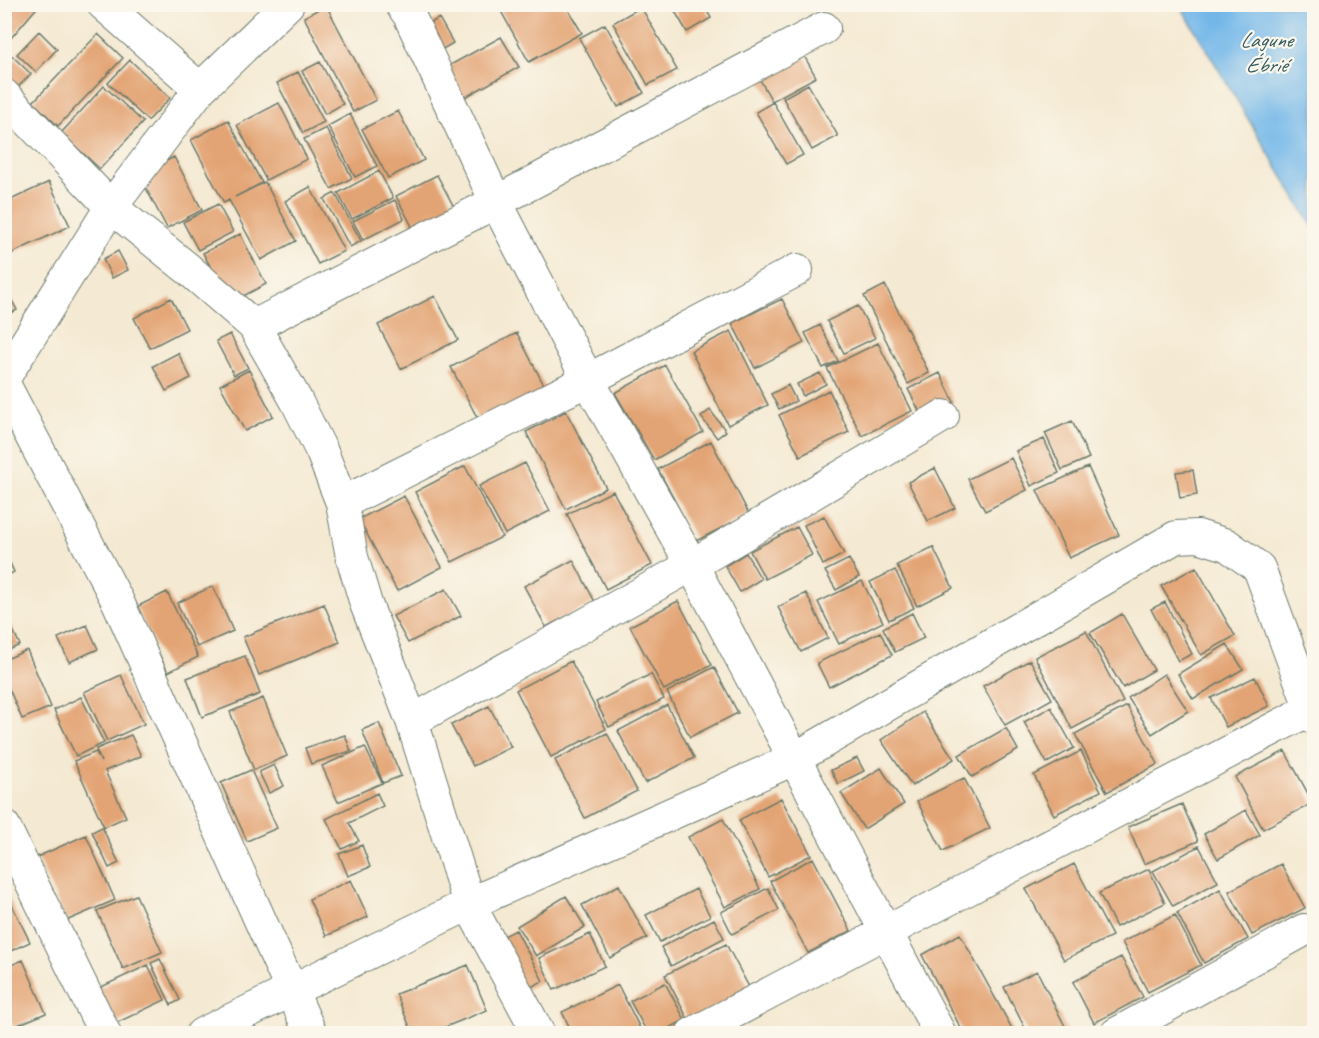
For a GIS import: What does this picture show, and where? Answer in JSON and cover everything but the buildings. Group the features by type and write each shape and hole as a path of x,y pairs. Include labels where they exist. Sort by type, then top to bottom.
{"street":[{"path":"103,4 200,89"},
{"path":"4,378 111,207 200,89 288,4"},
{"path":"413,8 496,202 588,380 692,565 940,1034"},
{"path":"254,326 496,202 824,28"},
{"path":"4,95 15,123 111,207 254,326 296,400 322,452 342,503 352,557 366,604 412,721 469,904 539,1034"},
{"path":"342,503 588,380 797,270"},
{"path":"4,384 118,602 311,1034"},
{"path":"412,721 692,565 943,416"},
{"path":"202,1034 469,904 794,759 1176,537 1198,536 1227,546 1258,568 1312,713 885,932 692,1034"},
{"path":"4,826 105,1034"},
{"path":"1116,1034 1304,930"}],"water":[{"name":"Lagune Ébrié","path":"1180,5 1314,5 1314,229"}]}
